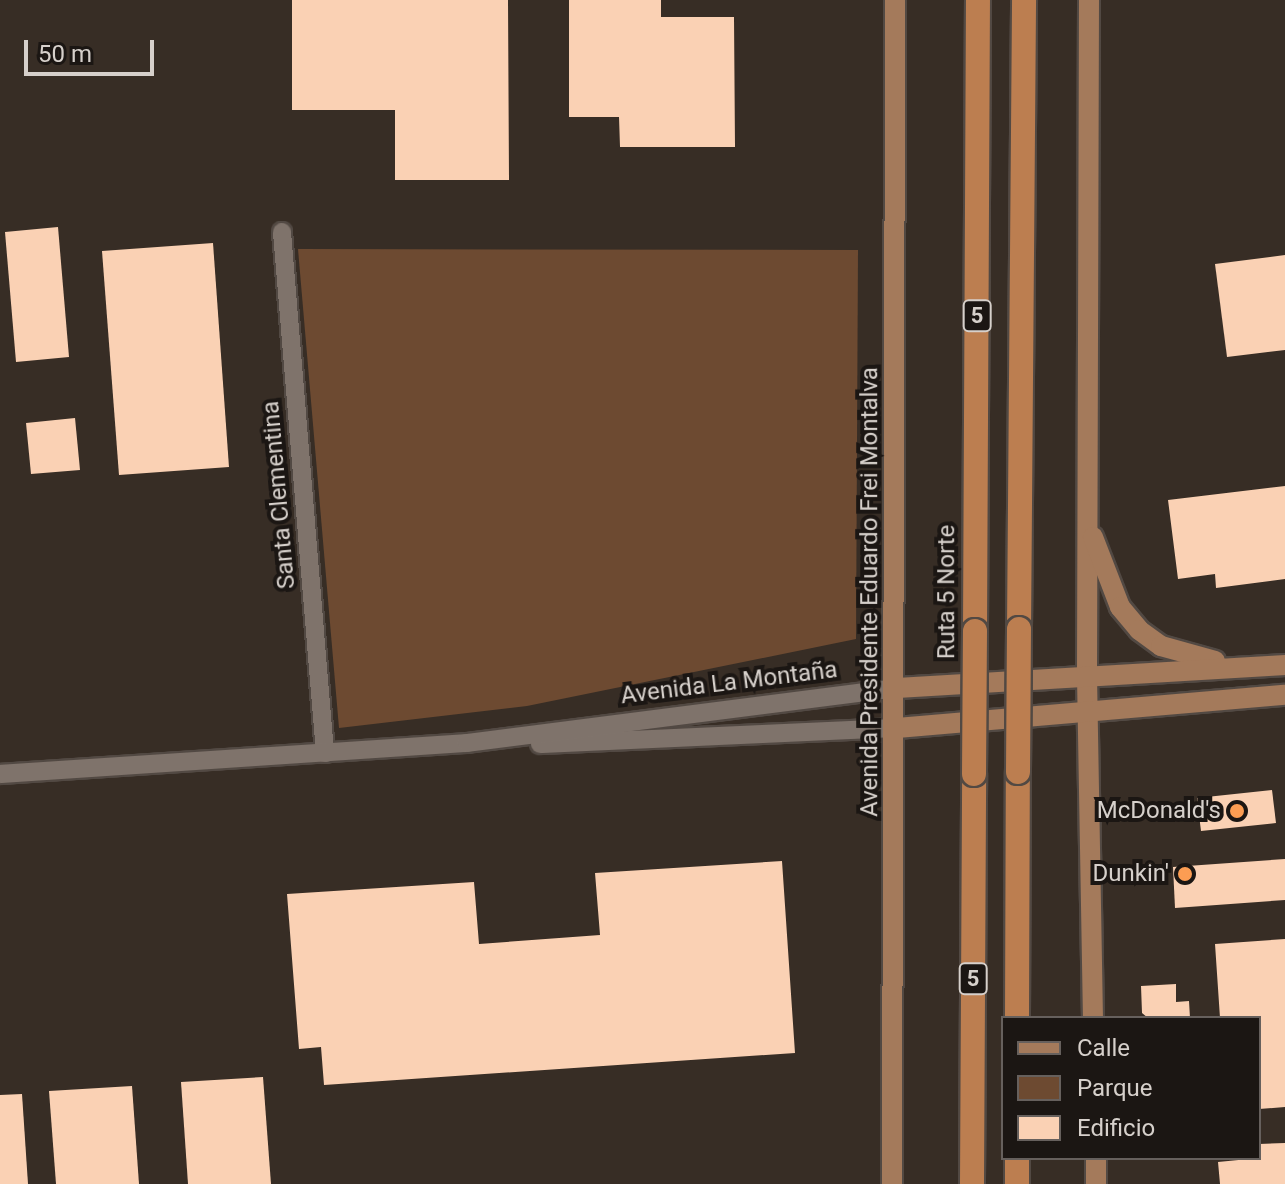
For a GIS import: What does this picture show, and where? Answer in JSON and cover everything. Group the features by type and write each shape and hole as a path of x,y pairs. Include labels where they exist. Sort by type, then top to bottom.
{"highway":[{"name":"Ruta 5 Norte","path":"972,1184 978,0"},
{"name":"5","path":"1017,1016 1024,0"},
{"path":"1017,1160 1017,1184"}],"main road":[{"name":"Avenida Presidente Eduardo Frei Montalva","path":"892,1184 897,728 895,0"},
{"path":"1089,0 1087,676 1093,1016"},
{"path":"1088,521 1120,607 1149,638 1193,657 1263,666"},
{"name":"Avenida La Montaña","path":"897,688 1285,665"},
{"name":"Avenida La Montaña","path":"897,728 1285,695"},
{"path":"1096,1160 1096,1184"}],"street":[{"name":"Santa Clementina","path":"282,232 325,753"},
{"name":"Avenida La Montaña","path":"0,774 467,743 897,688"},
{"name":"Avenida La Montaña","path":"467,743 658,742 897,728"}],"green space":[{"path":"298,249 858,250 856,639 527,706 339,728"}],"building":[{"path":"292,0 508,0 509,180 395,180 395,110 292,110"},
{"path":"569,0 661,0 661,17 734,17 735,147 620,147 619,117 569,117"},
{"path":"58,227 69,357 16,362 5,232"},
{"path":"213,243 229,467 119,475 102,251"},
{"path":"1285,255 1285,350 1227,357 1215,264"},
{"path":"75,418 80,470 31,474 26,423"},
{"path":"1285,486 1285,579 1216,588 1215,574 1178,579 1168,500"},
{"name":"McDonald's","path":"1272,790 1276,823 1201,831 1197,798"},
{"path":"1285,859 1285,900 1175,908 1173,867"},
{"path":"782,861 795,1053 324,1085 321,1047 299,1049 287,894 474,882 479,944 600,935 595,873"},
{"path":"1285,939 1285,1107 1261,1109 1261,1016 1220,1016 1215,944"},
{"path":"1176,984 1176,1002 1189,1001 1190,1016 1146,1016 1142,1013 1141,986"},
{"path":"263,1077 271,1184 188,1184 181,1082"},
{"path":"132,1086 139,1184 56,1184 49,1091"},
{"path":"22,1094 28,1184 0,1184 0,1095"},
{"path":"1285,1143 1285,1184 1220,1184 1218,1162 1261,1160 1261,1144"}],"place":[{"name":"McDonald's","path":"1237,811"},
{"name":"Dunkin'","path":"1185,874"}]}
